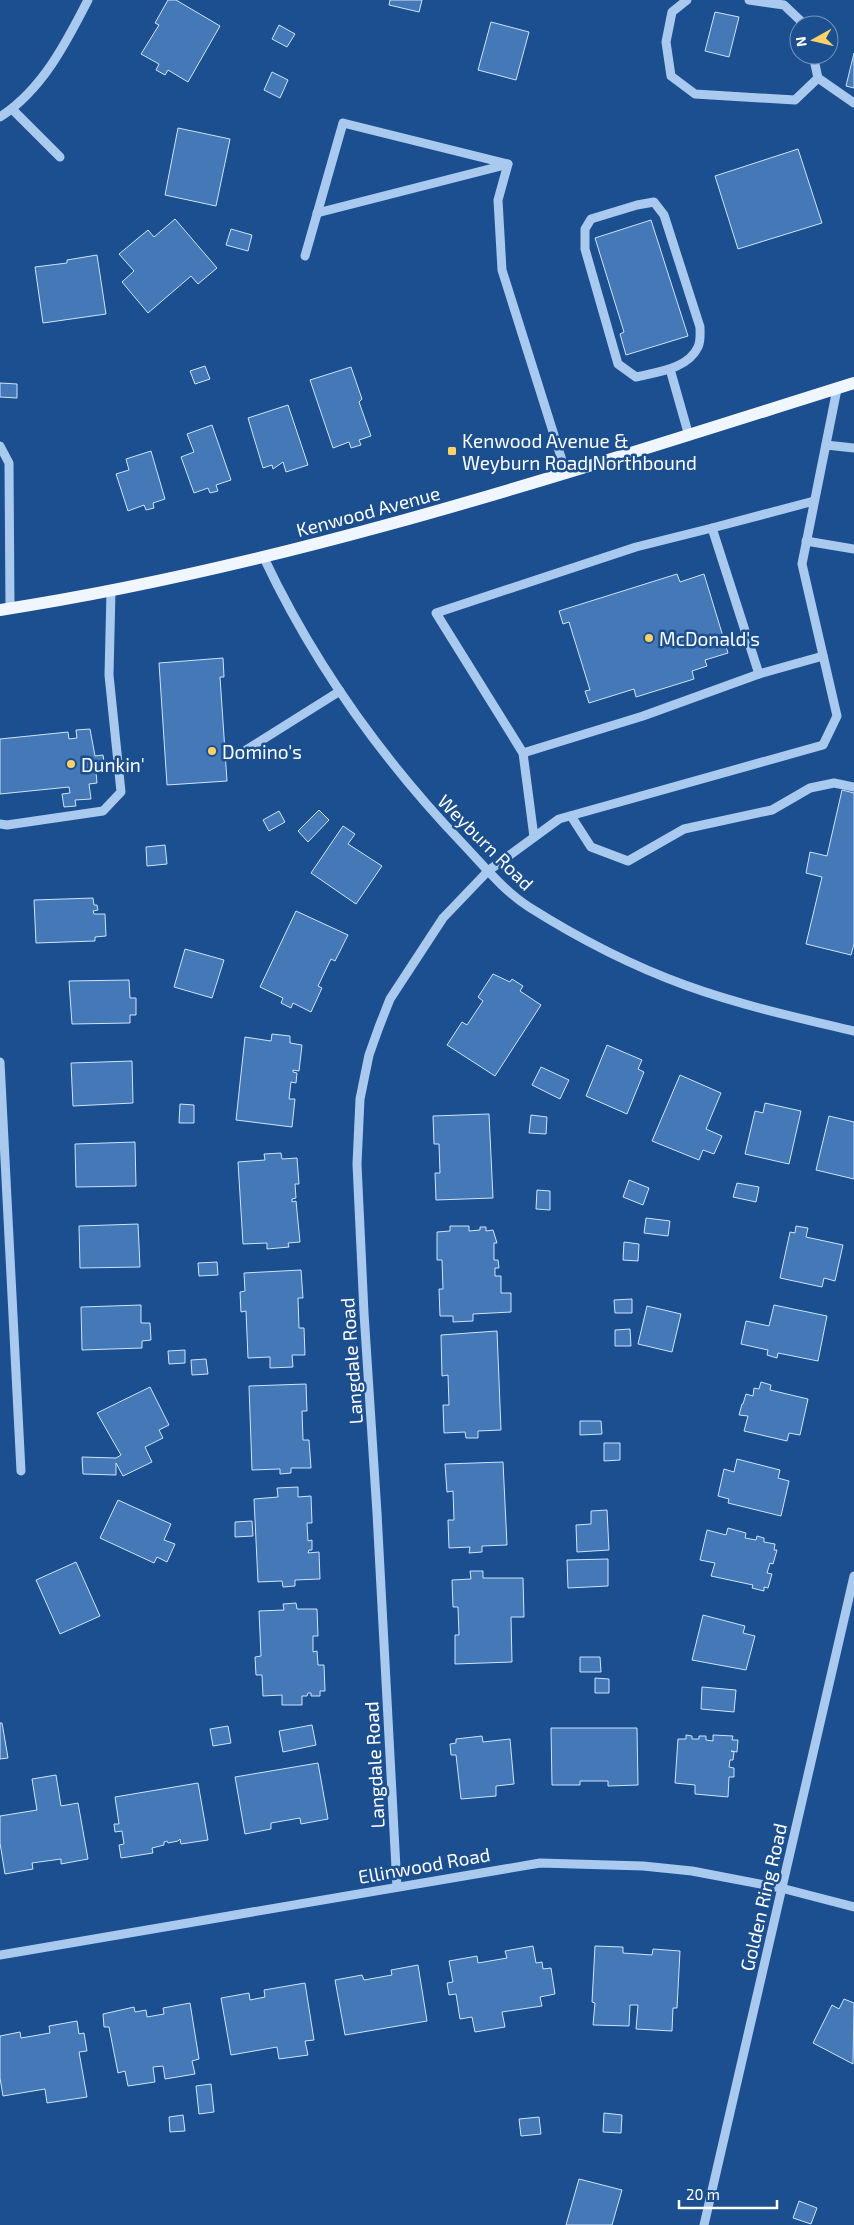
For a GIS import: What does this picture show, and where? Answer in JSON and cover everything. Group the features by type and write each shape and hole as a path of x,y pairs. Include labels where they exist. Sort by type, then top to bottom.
{"main road":[{"name":"Kenwood Avenue","path":"5,609 111,591 264,558 458,506 689,436 854,383"}],"street":[{"path":"0,117 12,109 37,85 75,26 88,0"},
{"path":"687,0 672,12 666,42 671,76 695,94 795,100 818,78"},
{"path":"750,0 784,5 794,15"},
{"path":"815,65 818,78 854,103"},
{"path":"12,109 60,157"},
{"path":"304,256 343,123 508,164"},
{"path":"317,213 508,164"},
{"path":"508,164 498,200 502,270 566,473"},
{"path":"654,202 664,215 700,327 699,345 692,356 670,369 636,377 618,364 585,249 585,229 591,219 637,205 654,202"},
{"path":"670,369 689,436"},
{"name":"Langdale Road","path":"397,1887 357,1164 360,1099 369,1055 390,999 443,918 488,871 559,819 823,745 837,716 802,564 837,388"},
{"path":"826,445 854,448"},
{"path":"0,446 9,464 5,609"},
{"path":"534,837 523,753 436,613 636,547 814,501"},
{"path":"712,528 758,674"},
{"path":"806,542 854,549"},
{"name":"Weyburn Road","path":"264,558 305,637 373,739 424,804 488,871 527,906 601,949 686,986 778,1013 854,1031"},
{"path":"0,824 7,825 103,811 121,792 109,675 111,591"},
{"path":"523,753 643,716 758,674 823,656"},
{"path":"246,750 340,691"},
{"path":"571,816 591,847 628,861 684,829 772,810 810,788 834,783 854,787"},
{"path":"0,1062 21,1471"},
{"name":"Golden Ring Road","path":"704,2225 854,1576"},
{"name":"Ellinwood Road","path":"0,1955 540,1863 643,1866 692,1871 781,1888 854,1907"}],"building":[{"path":"168,0 176,0 220,26 188,82 168,70 165,75 156,70 159,64 141,54 159,25 155,23"},
{"path":"390,0 422,0 419,12 389,5"},
{"path":"715,12 739,17 729,57 705,51"},
{"path":"491,22 529,32 516,80 478,70"},
{"path":"279,25 295,34 287,47 272,39"},
{"path":"854,53 854,88 846,86"},
{"path":"272,72 288,80 280,98 264,90"},
{"path":"178,128 230,139 216,206 165,195"},
{"path":"798,149 822,223 738,249 715,176"},
{"path":"175,219 217,268 198,284 191,276 148,313 122,282 134,271 119,254 148,230 154,237"},
{"path":"651,220 688,336 626,355 620,334 624,332 595,238"},
{"path":"231,229 252,235 248,251 226,245"},
{"path":"97,255 106,314 43,323 35,267 67,263 67,260"},
{"path":"205,366 210,379 195,384 190,371"},
{"path":"351,367 362,399 359,402 371,436 359,440 361,445 351,448 349,442 333,448 310,380"},
{"path":"0,383 17,384 17,398 0,397"},
{"path":"288,405 308,465 286,472 283,462 273,469 272,465 263,468 248,418"},
{"path":"212,425 231,480 216,485 218,491 210,493 208,488 194,493 181,457 194,452 187,434"},
{"path":"151,451 165,499 153,503 154,508 146,510 144,505 128,511 116,474 129,470 126,459"},
{"name":"McDonald's","path":"677,574 680,582 704,574 728,653 705,660 707,666 692,671 694,679 636,697 634,689 589,703 585,691 590,690 569,622 563,624 559,611"},
{"path":"223,658 224,677 220,677 227,781 167,785 159,663"},
{"path":"90,729 95,756 103,755 104,762 95,762 97,783 89,784 91,799 75,800 76,806 64,807 62,794 70,793 69,787 0,794 0,739 68,732 69,739 77,738 76,730"},
{"path":"842,790 854,793 854,944 851,955 806,944 822,877 806,873 810,852 827,856"},
{"path":"319,810 329,820 308,842 298,831"},
{"path":"279,811 285,822 269,831 263,820"},
{"path":"343,826 355,834 348,844 382,866 356,904 311,873"},
{"path":"165,845 167,864 147,866 146,847"},
{"path":"93,898 94,905 97,905 98,910 93,911 94,914 105,914 106,936 95,937 95,941 36,943 34,900"},
{"path":"296,911 348,935 335,961 331,959 318,986 322,988 311,1012 293,1003 291,1008 281,1003 283,998 260,987"},
{"path":"185,949 224,960 212,998 174,987"},
{"path":"493,974 510,982 512,979 523,986 520,991 541,1005 495,1076 447,1045 462,1022 467,1025 483,1001 478,997"},
{"path":"129,980 130,998 136,998 136,1015 130,1015 130,1023 72,1024 69,981"},
{"path":"272,1034 290,1036 290,1043 302,1045 299,1071 293,1070 293,1072 297,1073 296,1083 291,1082 289,1099 295,1099 292,1127 236,1120 245,1037 271,1041"},
{"path":"607,1045 642,1060 638,1069 644,1072 627,1114 586,1096"},
{"path":"132,1061 133,1103 73,1106 71,1063"},
{"path":"541,1067 569,1080 560,1099 532,1085"},
{"path":"680,1075 721,1093 706,1129 722,1136 714,1154 703,1150 699,1160 652,1141"},
{"path":"765,1103 801,1111 789,1164 745,1154 755,1111 763,1113"},
{"path":"180,1104 194,1105 194,1123 179,1123"},
{"path":"489,1114 493,1198 436,1200 435,1173 440,1173 439,1144 434,1144 433,1116"},
{"path":"531,1115 547,1117 546,1134 529,1133"},
{"path":"829,1116 854,1122 854,1179 816,1170"},
{"path":"135,1142 136,1186 76,1187 75,1144"},
{"path":"281,1153 282,1159 297,1158 299,1184 295,1184 296,1198 292,1199 292,1202 296,1201 300,1242 288,1243 289,1247 267,1249 267,1243 243,1244 238,1162 265,1160 264,1154"},
{"path":"629,1180 649,1188 643,1205 623,1197"},
{"path":"737,1183 759,1187 756,1202 733,1197"},
{"path":"537,1190 550,1191 550,1210 536,1209"},
{"path":"646,1218 670,1221 668,1236 644,1233"},
{"path":"138,1224 140,1267 80,1268 79,1226"},
{"path":"450,1226 469,1226 469,1231 480,1230 480,1227 486,1227 486,1231 493,1230 497,1243 494,1243 494,1260 498,1260 499,1268 495,1268 495,1276 501,1276 501,1293 511,1293 511,1312 473,1314 473,1321 453,1322 453,1316 440,1316 439,1289 443,1289 442,1260 437,1260 437,1232 450,1231"},
{"path":"796,1226 808,1228 806,1237 843,1245 835,1281 824,1278 822,1287 780,1278 790,1232 795,1233"},
{"path":"624,1242 639,1244 638,1261 623,1260"},
{"path":"217,1262 218,1275 199,1276 198,1263"},
{"path":"301,1270 303,1298 298,1298 299,1328 304,1328 305,1355 292,1355 293,1367 270,1368 270,1357 248,1358 246,1311 241,1312 240,1292 245,1291 244,1273"},
{"path":"632,1299 632,1313 615,1313 614,1300"},
{"path":"141,1305 141,1323 150,1323 151,1340 142,1341 142,1348 82,1350 81,1307"},
{"path":"774,1305 827,1316 818,1361 778,1353 777,1358 767,1355 768,1350 741,1344 746,1321 769,1326"},
{"path":"647,1306 681,1314 672,1352 638,1344"},
{"path":"630,1329 631,1346 615,1346 615,1330"},
{"path":"497,1331 501,1430 478,1431 478,1438 466,1438 465,1432 444,1433 443,1405 449,1405 448,1375 442,1376 441,1335"},
{"path":"185,1350 185,1363 169,1364 168,1351"},
{"path":"206,1359 208,1374 192,1375 191,1360"},
{"path":"761,1382 771,1385 770,1390 808,1399 800,1435 789,1433 787,1441 744,1431 748,1416 739,1415 742,1404 746,1394 753,1396 754,1388 759,1389"},
{"path":"306,1384 307,1411 302,1411 303,1440 309,1440 311,1468 291,1468 291,1473 280,1474 280,1469 252,1470 249,1386"},
{"path":"150,1387 169,1425 159,1430 163,1438 145,1447 152,1462 123,1476 116,1463 116,1475 83,1474 82,1457 116,1458 121,1455 97,1413"},
{"path":"580,1421 601,1421 602,1434 580,1435"},
{"path":"604,1443 620,1443 620,1460 604,1461"},
{"path":"737,1459 780,1470 778,1478 789,1481 781,1516 728,1503 729,1499 718,1496 724,1469 734,1472"},
{"path":"503,1462 507,1545 482,1546 482,1552 469,1553 470,1547 449,1548 448,1520 454,1520 453,1491 447,1492 445,1464"},
{"path":"298,1487 298,1497 311,1496 312,1523 307,1523 308,1541 312,1540 312,1550 309,1550 308,1553 319,1552 320,1579 295,1580 295,1586 283,1587 282,1581 258,1582 254,1499 278,1497 277,1488"},
{"path":"118,1500 171,1524 164,1540 175,1544 167,1562 157,1557 154,1563 100,1538"},
{"path":"607,1510 609,1550 577,1552 576,1525 591,1524 591,1511"},
{"path":"252,1521 253,1536 235,1537 235,1522"},
{"path":"728,1528 746,1533 745,1538 756,1540 757,1536 764,1538 764,1542 775,1544 774,1550 777,1550 773,1564 770,1563 767,1573 772,1574 768,1588 764,1587 764,1591 752,1588 753,1585 711,1576 715,1563 700,1560 707,1530 726,1535"},
{"path":"608,1559 608,1586 568,1588 567,1560"},
{"path":"76,1562 100,1616 60,1634 36,1580"},
{"path":"470,1571 483,1571 483,1578 523,1578 524,1617 511,1617 512,1662 455,1664 455,1635 459,1635 458,1607 453,1607 452,1580 471,1579"},
{"path":"296,1603 297,1609 317,1609 318,1636 313,1636 313,1652 317,1651 318,1665 324,1665 325,1691 320,1691 320,1696 311,1696 311,1693 308,1693 307,1696 302,1696 302,1705 282,1705 282,1695 263,1696 262,1675 256,1675 255,1657 261,1656 259,1611 284,1610 283,1604"},
{"path":"703,1615 745,1626 743,1633 755,1636 746,1670 692,1660"},
{"path":"580,1657 600,1657 601,1672 580,1672"},
{"path":"595,1678 609,1679 609,1693 595,1693"},
{"path":"702,1687 736,1690 734,1712 701,1709"},
{"path":"0,1723 2,1723 8,1758 0,1759"},
{"path":"312,1725 316,1745 283,1752 279,1731"},
{"path":"228,1726 231,1743 213,1746 210,1729"},
{"path":"551,1728 637,1728 638,1785 608,1786 608,1781 580,1781 580,1785 552,1785"},
{"path":"686,1735 692,1736 692,1739 706,1736 706,1740 713,1741 713,1735 733,1736 732,1740 738,1740 737,1752 731,1751 734,1752 733,1760 730,1760 729,1767 734,1768 734,1777 729,1777 728,1797 695,1794 695,1785 675,1783 678,1739 686,1739"},
{"path":"482,1736 483,1742 510,1739 514,1784 496,1786 496,1796 461,1799 456,1755 451,1755 450,1744 456,1743 456,1739"},
{"path":"318,1763 328,1819 301,1824 300,1818 271,1823 271,1829 245,1834 235,1777"},
{"path":"56,1775 61,1806 78,1803 88,1859 61,1864 61,1859 32,1863 33,1869 5,1874 0,1843 0,1816 37,1810 32,1779"},
{"path":"198,1783 208,1840 181,1844 180,1839 168,1843 167,1841 164,1842 164,1845 152,1848 153,1853 121,1858 119,1845 124,1844 122,1831 115,1832 114,1824 119,1824 115,1797"},
{"path":"533,1946 536,1963 542,1962 543,1969 551,1968 555,1994 540,1997 542,2006 502,2012 505,2027 475,2032 472,2017 460,2019 456,1994 449,1995 447,1983 453,1982 449,1961 477,1956 478,1963 507,1958 505,1951"},
{"path":"595,1946 623,1947 623,1953 652,1955 653,1949 680,1951 677,2008 673,2008 672,2031 636,2029 638,2005 630,2005 629,2026 593,2025 595,2003 592,2002"},
{"path":"418,1965 427,2021 345,2035 335,1980 362,1975 364,1980 392,1975 391,1970"},
{"path":"305,1983 314,2040 305,2041 308,2055 279,2059 277,2047 231,2055 221,1998 249,1993 250,2000 265,1997 264,1990"},
{"path":"844,1999 854,2003 853,2064 813,2043 832,2005 839,2009"},
{"path":"190,2003 199,2059 192,2061 195,2074 165,2079 163,2066 153,2067 155,2082 128,2086 125,2071 118,2073 109,2027 104,2027 103,2014 134,2007 135,2012 146,2010 147,2017 164,2014 163,2008"},
{"path":"77,2021 79,2034 84,2033 87,2051 79,2052 87,2097 47,2103 45,2089 3,2096 0,2078 0,2036 20,2032 21,2038 50,2033 49,2026"},
{"path":"211,2084 214,2112 199,2114 196,2086"},
{"path":"604,2113 622,2115 621,2133 603,2132"},
{"path":"183,2115 185,2131 170,2132 169,2117"},
{"path":"539,2117 541,2134 521,2136 519,2119"},
{"path":"579,2179 622,2190 612,2225 566,2225"},
{"path":"799,2201 817,2208 811,2224 793,2218"}],"place":[{"name":"Kenwood Avenue & Weyburn Road Northbound","path":"452,451"},
{"name":"McDonald's","path":"649,638"},
{"name":"Domino's","path":"212,751"},
{"name":"Dunkin'","path":"71,764"}]}
